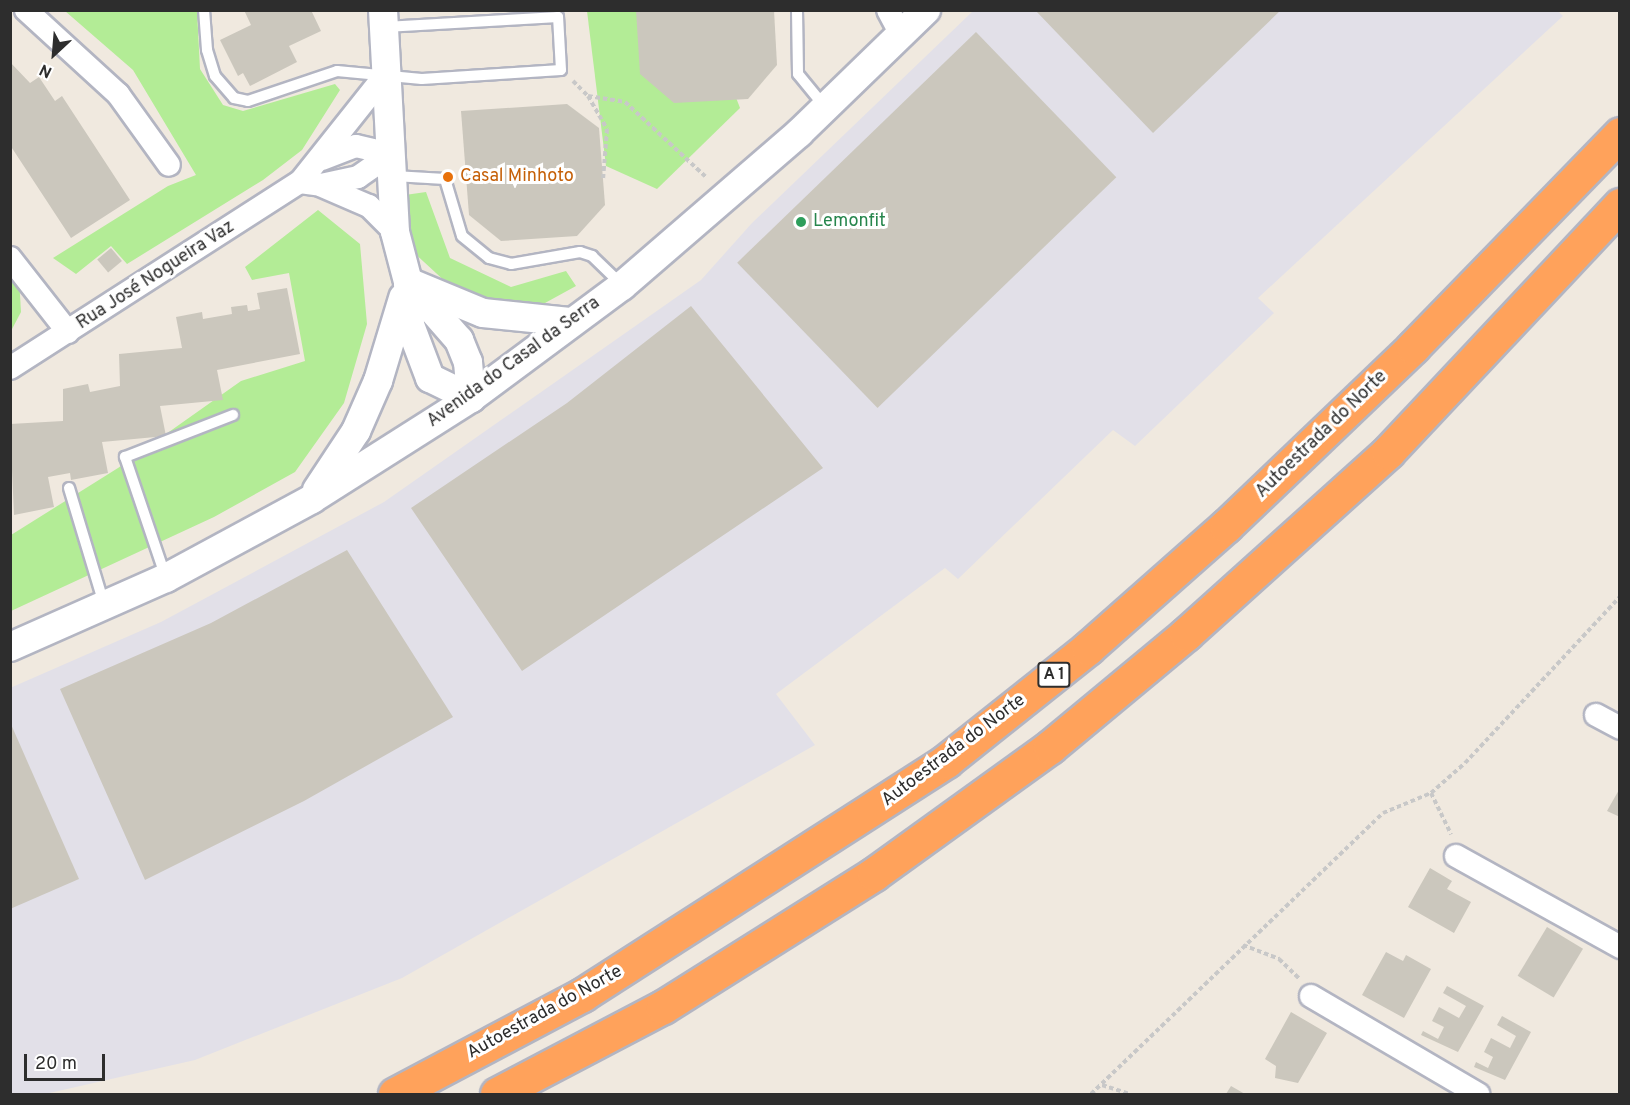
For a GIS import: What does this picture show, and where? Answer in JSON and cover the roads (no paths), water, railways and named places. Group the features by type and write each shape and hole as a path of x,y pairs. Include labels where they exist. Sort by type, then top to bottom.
{"highway":[{"name":"Autoestrada do Norte","path":"395,1095 582,995 946,761 1088,648 1226,526 1413,347 1620,134"},
{"path":"497,1095 663,1007 874,874 1050,747 1186,634 1388,452 1620,205"}],"street":[{"path":"26,10 118,94 169,165"},
{"name":"Avenida do Casal da Serra","path":"10,647 166,578 312,498 471,398 570,322 622,286 825,107 895,22 926,10"},
{"path":"384,19 385,75 395,232 408,282 410,325 419,359 443,388 471,398 468,362 459,340 408,282"},
{"name":"Rua José Nogueira Vaz","path":"311,184 318,161 385,75"},
{"name":"Rua José Nogueira Vaz","path":"318,161 356,146 392,165"},
{"name":"Rua José Nogueira Vaz","path":"10,368 311,184 358,177 392,165"},
{"path":"311,184 369,206 395,232"},
{"path":"10,258 68,332"},
{"path":"408,282 483,313 570,322"},
{"path":"312,498 356,431 374,391 408,282"},
{"path":"1596,715 1620,728"},
{"path":"1456,856 1620,947"},
{"path":"1311,996 1478,1095"}],"lane":[{"path":"204,10 211,67 234,98 248,101 337,71 422,79 561,70 558,17 384,19"},
{"path":"798,10 798,74 825,107"},
{"path":"392,165 445,179 462,236 489,258 512,264 580,252 591,256 622,286"},
{"path":"166,578 125,457 233,415"},
{"path":"69,488 104,604"}],"place":[{"name":"Casal Minhoto","path":"448,177"},
{"name":"Lemonfit","path":"801,222"}]}
